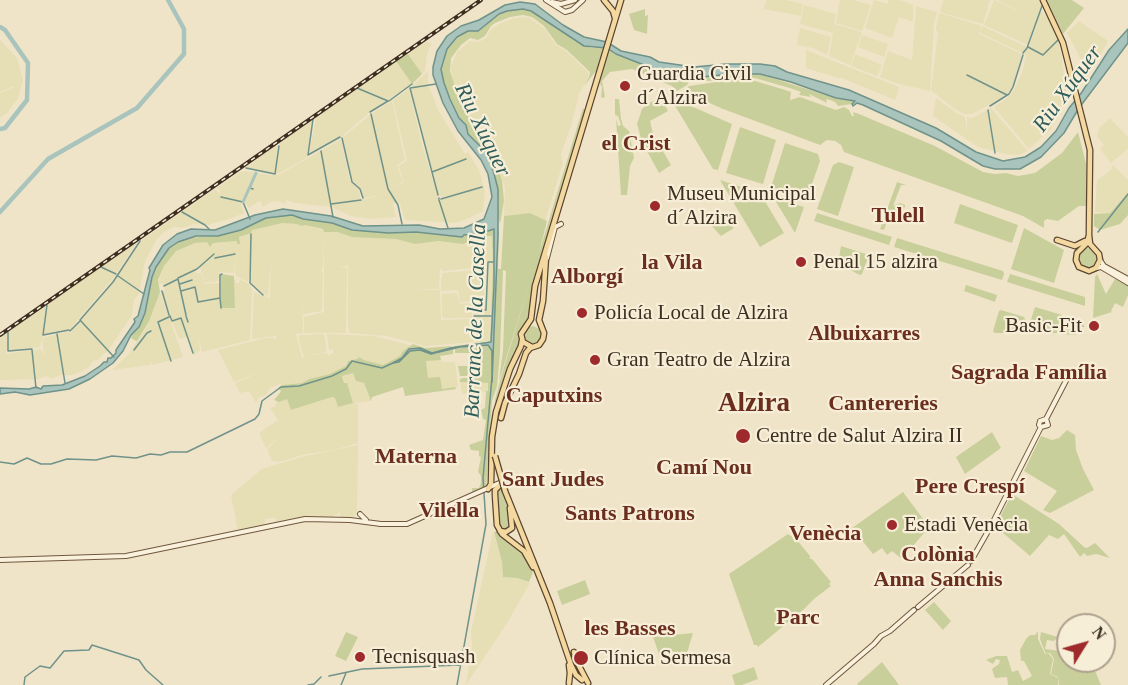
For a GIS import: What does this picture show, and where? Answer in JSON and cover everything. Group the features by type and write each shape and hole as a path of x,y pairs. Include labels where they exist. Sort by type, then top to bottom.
{"main road":[{"path":"547,1 561,10 570,11 583,0"},
{"path":"604,0 614,12 614,23"},
{"path":"1043,0 1064,43 1091,163 1089,235 1087,243 1076,257 1079,267 1089,271 1102,268 1128,281"},
{"path":"547,1 561,4 573,1 574,6"},
{"path":"609,6 617,6 621,1"},
{"path":"485,491 491,484 494,428 502,391 521,347 522,331 532,316 535,286 621,1"},
{"path":"561,4 561,10"},
{"path":"1057,240 1073,246 1082,244 1086,238 1089,215"},
{"path":"501,418 525,353 539,345 543,339 544,333 539,320 547,256 555,227 561,224"},
{"path":"1089,235 1093,248 1099,254 1104,266 1128,281"},
{"path":"543,301 548,242"},
{"path":"1083,248 1093,248"},
{"path":"1096,268 1100,260"},
{"path":"528,325 534,324 540,327"},
{"path":"522,340 532,347"},
{"path":"826,685 970,563 1041,427 1040,420 1046,419 1070,373"},
{"path":"494,435 501,406 515,383"},
{"path":"494,428 495,456 505,491 543,589 569,665 568,684 582,680"},
{"path":"348,520 406,524 506,482"},
{"path":"495,503 497,486"},
{"path":"485,491 493,496 499,529 525,553 543,589"},
{"path":"505,491 550,603 571,665 576,675 589,684"},
{"path":"499,529 506,532 512,528 510,508"},
{"path":"359,514 369,521"},
{"path":"348,520 359,514"},
{"path":"359,514 359,521"},
{"path":"0,560 126,556 305,519 348,520 381,524"},
{"path":"359,521 394,524"},
{"path":"574,652 576,662 589,684"}],"shaded area":[{"path":"766,0 786,0 803,4 801,16 764,9"},
{"path":"840,0 853,0 871,5 862,31 836,23"},
{"path":"874,0 887,4 889,0 900,0 913,5 913,22 899,17 892,38 865,28"},
{"path":"944,0 990,0 983,24 942,13 940,10"},
{"path":"994,0 1031,17 997,0 1039,0 1042,6 1040,12 1048,15 1058,39 1066,82 1066,98 1064,105 1059,109 1059,114 1052,120 1054,122 1051,129 1029,149 994,107 1010,96 1015,88 1023,70 1026,55 1024,53 1029,46 1039,18 1028,45 984,25"},
{"path":"804,5 836,14 834,24 862,32 850,65 829,56 833,33 800,24"},
{"path":"916,6 937,12 934,24 930,91 880,77 888,51 912,60"},
{"path":"939,13 979,25 981,26 979,34 1022,54 1013,86 1008,95 972,114 964,114 931,90"},
{"path":"528,17 544,28 556,45 565,50 588,72 588,78 579,94 561,154 563,163 545,221 530,213 504,216 505,188 493,148 483,133 483,122 473,120 458,96 452,79 451,66 457,52 470,41 479,42 486,38 491,29 501,23 514,18"},
{"path":"1079,21 1108,41 1097,61 1087,71 1067,33"},
{"path":"982,26 1027,47 1023,53 982,34 980,32"},
{"path":"800,28 831,37 827,55 813,48 797,45"},
{"path":"862,35 888,44 884,57 858,47"},
{"path":"0,40 17,58 23,80 18,98 8,112 0,118 0,93 14,87 0,92"},
{"path":"426,42 432,43 427,54 425,71 422,74 408,54"},
{"path":"806,50 899,87 895,100 842,78 806,68"},
{"path":"855,54 882,65 877,76 851,66"},
{"path":"396,61 412,84 370,112 341,137 309,155 316,117"},
{"path":"428,71 428,84 438,110 465,154 468,152 479,170 485,191 483,211 455,223 406,220 400,203 396,202 393,204 396,217 370,219 351,216 331,207 287,200 284,204 280,201 270,202 263,207 260,201 249,208 244,201 245,196 241,205 244,213 208,225 194,224 183,228 175,227 164,232 157,239 145,261 139,294 134,300 132,315 110,348 98,360 93,361 88,368 73,375 61,375 51,379 46,376 39,379 0,380 0,338 138,241 112,280 69,330 42,338 66,332 72,333 89,308 91,309 90,307 113,282 131,254 133,255 132,252 139,242 215,189 219,196 220,191 217,188 240,172 279,175 341,139 350,182 358,189 361,200 381,195 363,198 360,189 352,182 342,138 371,114 392,101 405,160 397,165 403,182 394,186 404,183 399,166 407,161 393,100 409,89 422,145 438,197 440,200 455,195 442,197 438,195 410,88","holes":["42,339 44,356 41,349 6,354 6,348 8,352 40,347"]},
{"path":"936,98 965,117 967,130 967,117 972,118 991,108 1028,151 1018,155 1005,154 978,147 933,116"},
{"path":"1110,118 1128,137 1128,149 1111,163 1100,149 1104,145 1097,137 1099,128"},
{"path":"312,120 308,157 278,174 246,168 276,145 279,146 282,141"},
{"path":"1113,165 1128,180 1128,193 1110,213 1095,212 1097,180 1111,170"},
{"path":"283,223 305,225 325,232 337,232 348,236 396,239 415,244 439,241 464,244 485,236 493,236 489,341 474,343 476,341 474,312 476,315 478,310 460,311 472,312 472,318 444,318 442,316 442,294 457,293 460,304 474,303 475,298 486,299 488,261 486,261 484,296 474,295 473,301 460,302 458,290 441,291 441,280 443,273 474,270 474,261 472,268 443,271 440,268 439,289 405,290 440,290 441,320 471,319 473,342 425,346 387,336 350,333 348,327 348,263 347,266 339,267 347,268 346,333 304,333 304,317 324,312 324,235 323,268 321,270 323,273 322,311 303,314 302,288 303,333 252,339 254,292 270,299 271,258 268,297 250,283 250,257 248,282 235,275 236,252 234,273 220,272 218,281 205,283 200,267 195,270 196,273 201,273 205,284 220,283 221,308 235,308 234,280 236,280 235,283 239,283 240,279 250,285 252,290 250,340 202,352 199,338 200,351 193,355 187,337 179,339 161,292 165,290 163,284 158,283 164,266 174,252 186,245 208,242 210,247 213,243 237,241 239,244 239,237 252,230"},
{"path":"160,292 183,357 152,365 151,361 150,365 112,370 129,354 145,328"},
{"path":"296,334 302,358 327,353 328,356 333,353 333,349 329,350 327,334 374,336 413,346 383,365 359,357 348,361 346,366 333,373 302,383 282,385 279,381 280,384 270,388 266,395 259,397 256,403 249,391 240,393 235,383 265,370 234,382 218,350 265,338 275,340 277,336"},
{"path":"323,334 326,352 305,356 298,337"},
{"path":"437,359 444,362 455,362 458,387 442,389 428,378 426,361"},
{"path":"353,373 356,381 364,383 371,401 353,403 342,376"},
{"path":"460,382 488,383 488,391 478,394 477,391 462,394"},
{"path":"332,397 335,398 338,407 358,404 358,443 280,462 272,461 267,449 283,434 266,448 259,433 278,420 270,408 276,406 276,402 287,399 291,410"},
{"path":"358,445 357,512 354,517 340,519 340,513 338,513 333,519 305,517 276,523 275,518 265,519 265,525 238,531 231,495 262,469 301,457"},
{"path":"493,531 502,562 503,577 517,578 530,583 466,685 472,646 471,632"}],"green space":[{"path":"1047,0 1072,0 1084,8 1063,34"},
{"path":"514,9 536,13 575,41 591,48 605,47 599,67 584,86 590,72 567,50 557,44 544,26 532,17 523,15 495,23 485,36 478,40 470,38 461,45 451,58 450,71 458,97 473,128 491,148 502,180 504,201 500,224 497,214 498,189 492,166 486,152 468,134 466,125 459,118 444,83 441,69 447,49 460,35 468,31 478,31 499,14"},
{"path":"645,9 645,16 648,15 647,34 634,30 629,14"},
{"path":"609,49 616,54 656,69 654,78 632,69 610,72 602,81 605,97 601,98 602,87 599,82"},
{"path":"408,54 422,74 412,84 396,61"},
{"path":"659,69 677,76 760,74 838,99 856,101 852,104 838,106 830,100 826,99 827,103 809,94 811,97 755,78 689,82 677,91 672,86 658,80"},
{"path":"731,80 755,81 791,92 790,100 800,97 836,110 844,107 852,116 854,116 853,112 859,114 935,146 983,172 995,174 1006,173 1018,176 1035,173 1062,153 1078,132 1086,164 1086,206 1079,206 1058,221 1047,219 1044,221 1044,228 1023,216 844,152 841,145 835,141 827,140 820,145 696,97 695,99 684,92 689,86"},
{"path":"615,99 619,99 621,119 623,126 629,131 634,158 630,166 627,195 621,195 616,118 618,126 621,125 618,116 615,115"},
{"path":"656,100 665,105 668,111 650,121 653,134 671,165 659,173 642,142 637,124 642,109"},
{"path":"677,100 732,124 718,170 713,169 674,104"},
{"path":"583,108 585,110 533,285 529,322 520,330 520,345 495,408 501,377 530,282 499,381 503,350 506,271 503,270 500,353 497,386 492,401 486,488 472,492 472,488 479,488 481,483 481,476 478,472 481,457 479,451 471,450 469,445 483,440 486,420 483,419 481,410 485,408 488,383 460,382 463,378 475,378 481,375 480,373 475,377 468,377 472,371 467,376 460,376 458,366 471,366 471,353 455,353 455,349 472,345 454,348 454,346 490,340 492,236 485,236 463,244 439,241 415,244 396,239 352,237 337,232 324,232 323,229 305,225 283,223 252,230 251,233 239,237 240,244 237,244 237,241 213,243 210,247 207,242 195,243 176,251 164,266 158,280 160,292 149,321 137,341 132,339 131,335 146,311 156,267 169,248 185,238 218,236 241,230 266,218 292,215 332,223 352,230 388,233 416,232 462,237 464,234 484,233 494,229 493,336 491,343 482,344 492,349 492,379 497,227 499,233 498,269 501,269 504,216 530,213 547,221 539,253"},
{"path":"740,127 776,140 763,184 726,173"},
{"path":"785,143 818,154 820,161 807,198 771,187"},
{"path":"839,162 854,167 838,216 817,209 833,165"},
{"path":"720,180 760,193 784,233 760,247"},
{"path":"897,182 906,185 901,185 893,206 900,203 905,207 895,213 890,212 884,230 880,229"},
{"path":"1128,193 1128,215 1120,224 1100,230 1094,226 1094,214 1110,213"},
{"path":"773,197 804,207 795,233"},
{"path":"960,204 1018,225 1012,243 954,223"},
{"path":"817,213 892,237 889,245 814,221"},
{"path":"717,214 734,228 721,236 709,223"},
{"path":"1024,228 1064,250 1054,283 1011,269"},
{"path":"897,238 1003,271 1002,280 894,247"},
{"path":"841,246 869,255 862,274 838,264"},
{"path":"1088,248 1095,251 1098,258 1095,265 1088,268 1081,265 1078,258 1081,251"},
{"path":"221,274 234,276 235,308 221,308"},
{"path":"1010,274 1085,297 1085,306 1007,282"},
{"path":"1097,274 1106,294 1115,279 1128,286 1128,295 1123,307 1115,303 1112,312 1093,318 1095,277"},
{"path":"966,285 997,295 995,302 964,291"},
{"path":"1035,307 1062,315 1057,333 1028,334"},
{"path":"1001,310 1024,317 1021,332 995,333 993,331"},
{"path":"1068,317 1084,324 1084,327 1076,327 1076,335 1061,334"},
{"path":"532,326 540,331 541,335 536,343 532,344 524,339 523,335 528,327"},
{"path":"413,344 425,348 453,346 432,353 417,348 409,349 402,358 393,362 403,359 410,351 418,349 435,354 453,349 453,354 440,356 441,360 426,361 428,378 440,377 442,389 455,387 456,389 405,396 403,387 372,397 371,401 364,383 356,381 353,373 342,376 344,383 347,383 353,403 338,407 335,398 332,397 291,410 287,399 279,402 274,400 281,391 278,388 282,385 302,383 330,374 346,366 348,361 359,357 383,365 400,356"},
{"path":"1067,430 1075,435 1076,450 1094,490 1050,513 1043,510 1057,491 1024,471 1041,436 1052,440 1059,438"},
{"path":"992,432 1001,448 965,474 956,457"},
{"path":"501,486 509,511 511,527 505,530 499,524 497,494"},
{"name":"Estadi Venècia","path":"903,492 929,527 902,559 892,551 887,555 882,548 873,554 852,528"},
{"path":"1012,494 1059,524 1084,547 1087,548 1095,543 1110,558 1096,554 1087,556 1084,553 1080,557 1064,534 1058,539 1049,535 1030,556 995,526"},
{"path":"497,531 523,552 533,572 529,582 503,577 502,562 494,532"},
{"path":"788,534 791,536 792,534 831,582 829,584 831,586 758,647 754,645 729,574"},
{"path":"585,580 590,594 562,605 557,591"},
{"path":"934,602 951,621 943,630 925,610"},
{"path":"1038,631 1038,639 1045,654 1049,654 1053,659 1050,674 1058,678 1058,685 1008,685 1007,677 995,678 992,669 999,664 1000,660 996,659 993,664 986,660 996,656 1007,656 1012,672 1018,670 1023,681 1032,676 1024,661 1021,661 1020,650 1026,639"},
{"path":"346,632 358,637 346,661 335,656"},
{"path":"1041,632 1056,636 1054,641 1047,640 1045,649 1056,650 1056,673 1096,673 1101,685 1059,685 1058,677 1051,674 1054,659 1050,653 1046,654 1040,639"},
{"path":"693,633 686,656 672,651 660,657 653,637"},
{"path":"882,662 899,685 857,684"},
{"path":"754,667 758,679 735,685 732,675"}],"water":[{"path":"520,2 535,4 584,37 607,42 621,51 650,57 659,62 694,67 726,64 775,66 787,72 849,90 936,128 976,152 1003,161 1025,157 1041,147 1056,131 1109,50 1128,29 1128,43 1079,108 1064,133 1041,157 1020,169 995,169 983,166 941,141 863,105 857,103 853,106 855,101 836,98 760,74 680,77 667,74 616,54 607,48 584,46 531,11 523,9 507,11 499,14 478,31 468,31 457,37 447,49 441,69 444,83 459,118 466,125 468,134 486,152 498,189 492,382 492,351 488,345 460,347 431,354 420,350 410,351 399,362 393,363 402,358 409,349 420,348 432,353 450,348 491,342 494,229 462,237 416,232 388,233 352,230 332,223 292,215 266,218 241,230 218,236 196,236 178,242 169,248 156,267 145,313 139,327 131,335 123,351 113,363 90,379 69,389 30,395 15,392 0,394 0,388 29,389 36,387 41,389 43,386 62,385 85,376 107,362 108,358 116,353 135,322 134,319 138,316 149,268 163,245 177,234 191,229 215,230 255,215 283,209 331,216 363,226 419,225 440,229 464,228 484,219 492,197 488,174 481,160 458,131 443,103 433,75 433,67 437,51 447,36 461,26 479,20 505,5"}],"waterway":[{"name":"Riu Xúquer","path":"0,212 48,159 137,108 184,54 184,29 168,0"},
{"path":"1023,53 1027,48 1042,6"},
{"name":"Riu Xúquer","path":"0,27 5,30 28,63 27,100 5,128 0,129"},
{"path":"1028,47 1043,55 1058,40"},
{"path":"990,106 1009,94 1023,55"},
{"path":"967,75 1007,95"},
{"path":"389,101 412,84"},
{"path":"436,84 410,88 438,195"},
{"path":"357,88 388,101 370,112"},
{"path":"988,110 995,153"},
{"path":"371,114 388,189 398,205 402,224"},
{"path":"313,119 308,155 340,137"},
{"path":"342,138 352,182 360,189 363,198"},
{"path":"246,168 275,174 279,146"},
{"path":"321,151 333,217"},
{"path":"432,172 466,159"},
{"path":"253,189 250,188 256,173"},
{"path":"243,202 256,173"},
{"path":"441,199 482,187"},
{"path":"1098,232 1128,194"},
{"path":"221,197 243,202 250,219"},
{"path":"331,204 361,200"},
{"path":"439,200 448,228"},
{"path":"182,212 209,229"},
{"path":"251,234 250,283 263,295"},
{"path":"114,357 80,320 113,282 140,241"},
{"path":"178,278 197,269 214,254"},
{"path":"215,258 235,254"},
{"path":"478,310 486,310 488,262 493,262"},
{"path":"101,267 116,274"},
{"path":"220,298 220,275 222,274"},
{"path":"118,276 144,294"},
{"path":"164,286 178,279 186,315"},
{"path":"180,284 192,280"},
{"path":"181,291 195,287 198,302 220,298 221,308"},
{"path":"162,291 169,315"},
{"path":"47,305 43,335 69,330"},
{"path":"170,316 172,321 181,318 193,353"},
{"path":"186,316 188,322"},
{"path":"474,316 491,316"},
{"path":"169,317 158,322 171,361"},
{"path":"70,331 80,321"},
{"path":"134,350 151,331"},
{"path":"8,332 8,351 32,349"},
{"path":"57,334 65,383"},
{"path":"32,350 36,388"},
{"path":"0,462 14,464 27,458 41,464 51,464 67,459 96,460 112,456 136,458 150,454 187,452 255,419 259,414 262,401 281,387 299,386 332,376 346,369 352,361 382,368 395,362"},
{"name":"Barranc de la Casella","path":"457,685 486,524 483,478 492,377"},
{"path":"24,685 25,677 40,666 50,668 64,651 89,650 92,645 139,660 146,670 163,685"},
{"path":"329,676 362,669 460,665"},
{"path":"341,685 346,673"},
{"path":"308,685 314,684 321,677"}],"railway":[{"path":"0,335 481,0"}],"place":[{"name":"Guardia Civil d´Alzira","path":"625,86"},
{"name":"Museu Municipal d´Alzira","path":"655,206"},
{"name":"Penal 15 alzira","path":"801,262"},
{"name":"Policía Local de Alzira","path":"582,313"},
{"name":"Basic-Fit","path":"1094,326"},
{"name":"Gran Teatro de Alzira","path":"595,360"},
{"name":"Centre de Salut Alzira II","path":"743,436"},
{"name":"Estadi Venècia","path":"892,525"},
{"name":"Tecnisquash","path":"360,657"},
{"name":"Clínica Sermesa","path":"581,658"}],"district":[{"name":"el Crist","path":"636,144"},
{"name":"Tulell","path":"898,216"},
{"name":"la Vila","path":"672,263"},
{"name":"Alborgí","path":"587,277"},
{"name":"Albuixarres","path":"864,334"},
{"name":"Sagrada Família","path":"1029,373"},
{"name":"Caputxins","path":"554,396"},
{"name":"Alzira","path":"754,404"},
{"name":"Cantereries","path":"883,404"},
{"name":"Materna","path":"416,457"},
{"name":"Camí Nou","path":"704,468"},
{"name":"Sant Judes","path":"553,480"},
{"name":"Pere Crespí","path":"970,487"},
{"name":"Vilella","path":"449,511"},
{"name":"Sants Patrons","path":"630,514"},
{"name":"Venècia","path":"825,534"},
{"name":"Colònia Anna Sanchis","path":"938,568"},
{"name":"Parc","path":"798,618"},
{"name":"les Basses","path":"630,629"}]}
